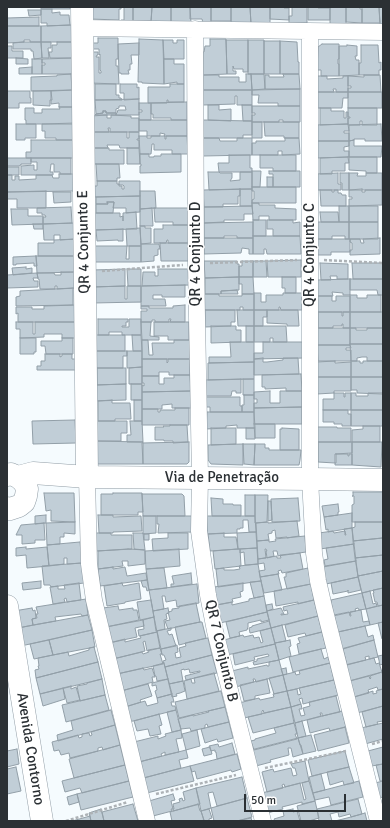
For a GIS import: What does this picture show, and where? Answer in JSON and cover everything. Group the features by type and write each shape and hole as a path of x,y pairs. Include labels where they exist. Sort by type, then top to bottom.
{"street":[{"name":"QR 4 Conjunto E","path":"82,7 87,477"},
{"path":"82,28 383,32"},
{"name":"QR 4 Conjunto D","path":"196,30 196,264 200,478"},
{"name":"QR 4 Conjunto C","path":"310,32 310,479 314,552 318,581 324,607 378,821"},
{"name":"Via de Penetração","path":"16,491 60,475 87,477 383,480"},
{"path":"87,477 89,564 94,600 147,821"},
{"name":"QR 7 Conjunto B","path":"200,478 199,531 208,595 215,631 263,821"},
{"path":"7,527 16,491"},
{"name":"Avenida Contorno","path":"7,606 42,821"}],"path":[{"path":"85,272 196,264 310,260 383,263"},
{"path":"66,821 141,798 250,771 359,748 383,741"}],"building":[{"path":"41,7 70,7 70,9 41,9"},
{"path":"90,7 121,7 121,9 119,9 119,20 90,19"},
{"path":"124,7 133,7 133,23 120,23 121,20 124,20"},
{"path":"133,7 152,7 151,21 133,21"},
{"path":"152,7 171,7 171,23 151,23"},
{"path":"171,7 190,7 191,23 171,23"},
{"path":"190,7 211,7 211,23 203,23 202,19 190,19"},
{"path":"211,7 231,7 231,21 211,21"},
{"path":"231,7 250,7 251,24 231,24"},
{"path":"250,7 270,7 270,24 251,24"},
{"path":"270,7 289,8 289,20 270,19"},
{"path":"292,7 307,7 307,23 289,23 289,16 292,16"},
{"path":"308,7 330,8 330,20 308,20"},
{"path":"331,7 346,7 346,26 330,26"},
{"path":"346,7 360,7 360,9 362,9 362,23 346,22"},
{"path":"362,7 379,7 380,23 362,23"},
{"path":"379,7 383,7 383,25 380,25"},
{"path":"41,9 52,9 52,13 60,12 60,15 69,15 70,25 47,26 47,23 41,23"},
{"path":"28,10 41,10 41,15 29,16"},
{"path":"39,17 39,26 7,26 7,18"},
{"path":"73,25 74,42 41,42 41,26"},
{"path":"7,26 41,26 41,42 30,42 30,40 24,40 24,42 7,43"},
{"path":"98,38 118,38 118,59 116,59 116,66 118,66 119,84 90,83 93,52 98,52 96,57 99,57 99,73 101,73 99,49 93,49 93,43 98,43"},
{"path":"139,39 163,40 164,84 138,82"},
{"path":"210,39 226,39 227,74 203,75 203,52 205,46 210,46"},
{"path":"163,40 173,40 173,43 177,43 177,40 184,40 184,59 164,59"},
{"path":"226,40 248,40 248,72 243,72 243,69 234,69 233,66 233,71 236,71 236,74 227,74"},
{"path":"248,40 264,40 264,74 248,74"},
{"path":"264,41 280,41 280,74 264,74"},
{"path":"280,41 297,42 299,74 280,74"},
{"path":"41,42 42,58 34,59 33,51 31,51 31,49 13,49 13,43"},
{"path":"41,42 51,42 51,48 48,48 49,58 42,58"},
{"path":"57,42 74,42 74,58 50,58 49,52 52,52 52,45 57,45"},
{"path":"139,43 139,55 131,55 132,64 130,64 130,70 128,70 129,74 119,73 118,44"},
{"path":"322,44 339,44 339,76 321,76 321,70 317,70 318,47"},
{"path":"361,45 378,45 379,63 381,62 381,70 379,70 379,75 359,75"},
{"path":"7,46 12,46 12,51 23,51 23,58 7,58"},
{"path":"339,46 357,46 357,56 355,56 356,60 359,60 359,75 339,76"},
{"path":"16,58 28,59 28,64 16,64"},
{"path":"74,58 74,74 42,74 42,65 45,65 45,63 42,63 42,59"},
{"path":"32,59 42,59 42,74 32,74"},
{"path":"164,59 174,59 174,64 184,64 184,84 177,84 177,82 164,84"},
{"path":"32,67 32,74 19,74 19,68"},
{"path":"71,74 72,90 31,91 31,77"},
{"path":"246,74 251,74 252,90 203,90 203,75 239,77 239,82 246,82"},
{"path":"251,74 264,74 265,89 252,90"},
{"path":"283,74 299,74 300,89 265,89 265,75 269,75 269,77 284,77"},
{"path":"364,75 380,75 381,92 348,92 348,88 351,88 351,86 348,86 348,76 364,77"},
{"path":"314,76 327,76 327,79 343,78 343,76 348,76 348,92 336,92 336,89 333,89 334,92 315,92"},
{"path":"95,84 116,84 116,95 119,95 119,98 122,100 95,100"},
{"path":"120,84 137,84 137,88 139,87 139,99 124,100 124,93 120,93"},
{"path":"170,84 184,84 184,102 168,102 167,100 167,103 148,103 148,87 170,87"},
{"path":"300,89 300,106 278,106 278,103 258,103 259,95 252,95 252,90"},
{"path":"75,90 75,107 59,107 59,103 51,104 51,91"},
{"path":"203,90 252,90 252,105 237,105 237,96 235,96 235,104 203,105"},
{"path":"7,91 30,91 31,103 19,103 19,108 7,108"},
{"path":"33,91 51,91 52,100 50,100 50,106 33,105"},
{"path":"315,92 348,92 348,98 343,98 342,108 315,108"},
{"path":"348,92 382,92 382,108 348,108"},
{"path":"139,99 139,115 116,115 118,110 126,110 125,106 119,106 119,108 116,109 116,113 106,113 106,111 103,111 103,113 96,114 95,100"},
{"path":"187,102 187,120 153,118 153,114 151,114 151,103"},
{"path":"139,103 151,103 151,120 139,120 139,112 142,112 142,110 139,110"},
{"path":"208,105 219,105 219,110 231,109 231,121 208,120"},
{"path":"242,105 252,105 252,121 243,121"},
{"path":"252,106 300,106 300,122 283,122 283,120 279,120 279,122 252,122 252,115 255,115 255,113 252,113"},
{"path":"59,107 76,107 76,124 26,124 25,108 34,108 34,113 42,113 42,109 60,109"},
{"path":"320,108 331,108 331,111 344,111 344,118 346,118 346,112 348,112 348,124 320,125"},
{"path":"348,108 377,108 377,125 362,125 362,121 360,121 360,125 348,125 348,118 350,117 348,117"},
{"path":"103,111 106,111 106,113 116,113 116,115 95,115 103,113"},
{"path":"107,115 107,118 111,118 111,115 139,118 139,132 110,132 110,128 108,128 109,132 92,132 91,116"},
{"path":"139,120 187,120 187,136 164,136 165,134 160,133 160,136 147,136 147,131 139,131"},
{"path":"203,120 252,121 252,135 243,135 243,138 203,138"},
{"path":"252,122 262,122 262,138 252,138"},
{"path":"264,122 299,122 299,138 265,136"},
{"path":"76,123 76,140 56,140 56,138 45,138 45,131 42,131 42,124"},
{"path":"16,124 36,124 36,138 16,140"},
{"path":"348,124 349,131 344,131 344,133 349,133 349,141 315,141 315,125"},
{"path":"381,124 382,141 365,141 365,139 354,139 349,141 349,125"},
{"path":"92,132 127,132 127,138 129,138 129,132 139,132 139,139 137,140 139,140 139,148 120,148 119,145 107,145 108,148 92,148"},
{"path":"139,136 147,136 147,138 151,138 151,136 165,136 166,139 166,136 187,136 188,154 172,154 172,150 154,150 154,144 152,144 151,154 140,154"},
{"path":"203,138 219,138 220,141 237,141 237,138 252,138 252,155 203,156"},
{"path":"285,138 299,138 300,154 282,155 282,151 278,151 278,155 252,155 252,143 256,143 256,141 285,141"},
{"path":"31,140 76,140 76,158 26,158 26,152 31,152"},
{"path":"354,140 354,146 382,146 381,157 349,157 349,141"},
{"path":"315,141 349,141 349,146 344,147 344,151 349,151 349,157 315,158"},
{"path":"92,148 124,150 124,164 92,164"},
{"path":"127,148 139,148 140,164 127,164"},
{"path":"140,154 149,154 149,157 154,157 161,156 161,154 181,154 181,172 140,173"},
{"path":"229,155 250,155 250,168 252,168 252,172 219,172 218,163 229,163"},
{"path":"260,155 296,155 296,171 273,171 273,168 260,168"},
{"path":"348,157 349,163 345,163 345,171 332,171 332,174 320,174 320,158"},
{"path":"349,157 377,157 377,173 349,170"},
{"path":"7,158 31,158 31,164 7,166"},
{"path":"31,158 71,158 71,174 60,174 60,172 54,172 54,164 51,164 50,172 53,172 53,175 21,175 21,166 34,165 34,170 37,170 37,162 31,162"},
{"path":"96,164 119,164 120,178 117,178 117,181 97,181"},
{"path":"7,167 19,167 19,175 7,175"},
{"path":"252,171 261,171 260,187 252,187"},
{"path":"269,171 300,171 300,187 273,187 273,174 269,174"},
{"path":"208,172 232,173 232,178 230,181 240,180 240,172 252,172 252,189 209,190"},
{"path":"338,173 338,184 341,184 341,190 316,190 316,174"},
{"path":"340,173 349,173 349,190 342,190"},
{"path":"349,173 358,173 357,176 366,176 366,173 382,173 382,190 349,190"},
{"path":"59,174 76,174 76,191 7,192 7,175 12,175 12,180 15,180 15,176 19,176 19,180 36,179 36,175 52,175 53,178 59,178"},
{"path":"267,177 273,177 273,187 267,187"},
{"path":"97,181 117,181 117,184 119,184 119,181 140,181 140,196 94,197 94,186 97,186","holes":["119,185 123,185 124,189 122,189 122,186"]},
{"path":"252,187 296,187 296,203 252,203 252,200 254,199 254,191 252,191"},
{"path":"240,189 238,204 223,204 223,207 204,207 203,190"},
{"path":"240,189 252,189 252,206 240,206"},
{"path":"362,189 362,192 365,192 365,190 382,190 382,205 349,206 349,199 352,199 352,197 349,197 349,190"},
{"path":"320,190 332,190 332,192 334,192 334,190 338,190 338,193 346,195 346,206 321,206"},
{"path":"46,191 46,208 17,208 17,199 7,199 7,192"},
{"path":"140,191 155,191 156,208 140,209"},
{"path":"53,192 71,192 71,202 54,203"},
{"path":"140,196 140,212 126,213 126,208 113,208 114,202 107,202 108,204 96,204 96,197"},
{"path":"107,202 114,202 113,213 96,213 96,204 108,204"},
{"path":"252,203 259,203 259,205 275,205 275,208 296,209 296,220 269,220 269,216 259,216 259,220 253,220"},
{"path":"252,206 253,214 244,214 244,220 224,220 224,222 204,223 204,207"},
{"path":"339,206 349,206 349,222 339,222"},
{"path":"349,206 378,206 378,222 349,222"},
{"path":"71,207 72,223 43,224 43,217 46,217 45,215 42,215 42,213 37,213 37,208"},
{"path":"152,208 153,226 140,226 140,209"},
{"path":"154,208 189,208 189,225 173,225 173,222 155,222"},
{"path":"11,209 28,209 28,216 43,216 43,224 12,225"},
{"path":"136,212 137,229 92,230 91,213 120,213 120,217 123,216 123,213"},
{"path":"320,212 338,212 339,222 321,222"},
{"path":"253,220 266,220 266,236 253,236"},
{"path":"267,220 293,220 293,223 300,222 300,236 273,236 273,229 267,229"},
{"path":"253,222 253,238 224,236 224,238 204,238 204,223"},
{"path":"316,222 349,222 349,239 345,239 345,236 332,236 332,239 316,239"},
{"path":"349,222 378,222 378,239 349,239"},
{"path":"76,223 76,239 60,240 60,235 54,235 54,240 44,240 43,224"},
{"path":"33,224 43,224 43,229 34,229"},
{"path":"163,225 189,225 189,243 168,243 167,240 166,243 154,243 154,229 163,229"},
{"path":"140,226 151,228 151,243 141,244"},
{"path":"140,228 141,246 127,246 126,229"},
{"path":"123,229 123,241 97,241 96,230"},
{"path":"253,236 300,236 301,254 267,254 266,249 264,249 264,254 253,254"},
{"path":"204,238 253,238 253,254 249,254 249,249 242,248 241,253 204,254"},
{"path":"380,238 380,254 350,255 352,243 350,242 350,239 360,239 361,243 364,243 363,239"},
{"path":"77,239 77,256 38,256 38,243 54,243 54,240"},
{"path":"316,239 350,239 350,252 331,252 331,255 317,255"},
{"path":"160,243 189,243 189,261 161,261"},
{"path":"141,244 159,244 160,249 158,249 158,255 154,256 154,261 141,262"},
{"path":"91,246 127,246 126,259 129,259 129,246 141,246 141,262 91,262"},
{"path":"36,256 37,266 34,266 34,263 13,265 13,257"},
{"path":"36,256 78,256 78,272 37,273"},
{"path":"301,260 301,277 268,277 267,261"},
{"path":"204,261 237,261 237,264 239,264 239,277 205,278"},
{"path":"242,261 253,261 253,277 239,277 239,266 242,266"},
{"path":"253,261 266,261 267,277 253,277"},
{"path":"320,263 348,264 348,279 337,279 337,276 330,276 331,280 321,280"},
{"path":"352,263 383,263 383,279 353,279"},
{"path":"26,267 26,269 32,268 32,273 13,275 12,268"},
{"path":"125,269 125,286 92,287 92,270"},
{"path":"127,269 141,269 141,286 128,286"},
{"path":"158,269 189,269 190,285 142,286 143,272 155,272 155,276 158,276"},
{"path":"61,272 77,272 77,288 57,289 57,286 55,286 55,289 40,289 37,273 54,273 55,275 61,275"},
{"path":"37,273 38,278 33,278 34,281 38,281 38,287 7,288 7,275"},
{"path":"239,277 253,277 254,294 242,294 242,284 239,284"},
{"path":"239,277 239,290 221,291 221,294 205,294 205,278"},
{"path":"282,277 296,277 296,293 285,293 285,288 282,288"},
{"path":"350,279 350,295 332,292 333,296 317,296 317,280"},
{"path":"350,279 383,279 383,295 378,295 377,290 350,290"},
{"path":"185,285 185,297 162,297 162,295 153,295 153,299 165,299 166,306 141,306 141,286"},
{"path":"125,286 125,299 127,299 127,286 141,286 141,302 93,303 92,287"},
{"path":"73,288 73,305 16,306 16,297 20,296 20,291"},
{"path":"237,290 238,294 221,294 221,291"},
{"path":"254,293 261,293 261,302 266,302 266,295 302,293 302,310 281,310 279,307 279,310 254,310"},
{"path":"204,294 219,294 219,296 242,296 242,294 254,294 254,310 243,310 243,307 240,307 240,310 204,310"},
{"path":"350,295 357,295 357,298 367,298 367,295 381,295 381,312 350,312"},
{"path":"317,296 332,296 332,301 336,301 336,296 350,296 350,312 317,312"},
{"path":"77,305 77,322 18,322 18,313 16,314 16,307 44,309 44,306"},
{"path":"185,305 185,322 170,322 171,319 169,319 169,322 155,322 155,320 152,320 152,322 141,322 141,311 147,311 147,309 141,309 141,306 149,306 149,308 173,308 173,306"},
{"path":"205,310 235,310 235,322 231,322 231,326 205,327"},
{"path":"237,310 254,310 254,326 238,326"},
{"path":"254,310 267,310 267,317 263,317 263,326 254,326"},
{"path":"267,310 298,310 299,326 267,323"},
{"path":"318,312 342,312 343,316 343,312 350,312 350,328 343,328 342,324 342,326 333,326 333,328 318,328"},
{"path":"350,312 383,312 383,328 350,328"},
{"path":"98,319 128,319 126,326 122,327 129,327 129,319 141,319 141,335 122,335 122,332 109,332 109,335 98,335"},
{"path":"16,322 33,322 33,334 35,334 35,322 77,322 77,338 62,338 62,334 44,334 44,337 20,338 20,329 16,329"},
{"path":"141,322 151,322 150,336 159,337 159,340 142,340"},
{"path":"154,322 189,322 189,340 168,340 168,336 154,336"},
{"path":"211,326 236,326 236,330 241,330 241,342 211,343"},
{"path":"246,326 254,326 254,342 246,342"},
{"path":"254,326 286,326 287,342 273,342 273,338 270,338 270,342 254,342"},
{"path":"317,328 350,328 350,345 317,345"},
{"path":"350,328 356,328 356,330 367,330 367,328 383,328 383,344 350,344"},
{"path":"94,335 125,335 125,351 94,351"},
{"path":"132,335 141,335 142,351 133,351"},
{"path":"20,338 36,338 36,352 34,352 34,354 20,354"},
{"path":"62,338 73,338 73,354 46,354 45,346 41,346 41,341 62,341"},
{"path":"142,340 148,340 149,355 153,355 152,343 174,343 174,340 190,340 190,359 142,359"},
{"path":"230,342 254,342 254,362 209,363 209,357 231,357"},
{"path":"263,342 303,342 303,358 254,359 254,353 263,353"},
{"path":"350,344 383,344 383,361 367,361 367,357 362,357 357,358 357,361 351,361"},
{"path":"317,345 350,345 351,348 346,348 346,350 351,350 351,361 318,361"},
{"path":"94,351 127,351 127,356 123,356 123,368 93,368"},
{"path":"127,351 142,351 142,367 127,368"},
{"path":"45,354 60,354 60,357 62,354 72,354 72,359 78,359 78,370 37,370 37,366 41,366 41,361 45,361"},
{"path":"263,358 263,362 267,362 283,360 283,358 298,358 299,374 254,375 254,359"},
{"path":"142,359 167,359 167,363 168,359 190,359 190,375 169,375 169,372 159,372 159,376 142,376"},
{"path":"335,361 335,363 351,362 351,377 317,377 317,362"},
{"path":"351,361 360,361 360,363 363,363 363,361 383,361 383,377 351,377"},
{"path":"254,362 254,379 208,380 208,363"},
{"path":"142,367 142,384 129,384 129,368"},
{"path":"97,368 126,368 126,384 97,385"},
{"path":"301,374 302,391 286,391 286,388 265,389 265,387 262,387 262,375"},
{"path":"174,375 190,375 191,391 142,392 142,385 144,386 144,383 142,383 142,376 159,376 159,384 164,384 164,378 174,378"},
{"path":"317,377 351,377 351,391 334,391 334,393 317,394"},
{"path":"351,377 383,377 383,394 357,393 357,390 351,390"},
{"path":"241,379 241,393 232,391 231,396 205,396 205,380"},
{"path":"243,379 254,379 254,395 243,395"},
{"path":"126,384 126,400 94,401 94,385"},
{"path":"131,384 142,384 142,400 131,400"},
{"path":"191,391 191,408 172,408 172,404 162,405 162,409 142,409 142,392"},
{"path":"270,391 270,403 280,403 280,391 302,391 302,407 254,408 254,403 257,403 257,399 254,399 254,392"},
{"path":"334,393 344,393 345,397 345,393 351,393 351,410 323,410 323,399 334,399"},
{"path":"351,393 356,393 356,396 368,396 368,393 383,393 383,410 351,410"},
{"path":"244,395 254,395 254,412 242,412"},
{"path":"206,397 240,397 242,412 210,412 210,407 206,407"},
{"path":"112,400 112,403 130,403 131,419 98,421 98,401"},
{"path":"134,400 142,400 142,421 134,421"},
{"path":"302,407 302,424 254,424 254,408"},
{"path":"175,408 189,408 189,425 142,425 142,409 158,409 158,412 160,412 160,410 175,410"},
{"path":"323,410 348,410 348,414 351,414 351,426 342,426 342,424 334,424 334,422 323,422"},
{"path":"351,410 383,410 383,426 351,426"},
{"path":"207,412 254,412 255,428 237,428 237,425 226,426 226,428 206,429"},
{"path":"75,420 76,443 33,444 32,421"},
{"path":"97,421 127,421 127,433 121,433 121,441 97,441"},
{"path":"130,421 142,421 143,442 127,442 127,435 131,435"},
{"path":"254,424 275,424 275,438 255,438"},
{"path":"187,425 188,442 173,443 173,441 155,440 155,427"},
{"path":"363,426 380,426 380,442 352,442 352,430 363,429"},
{"path":"317,427 351,428 351,442 317,442"},
{"path":"211,428 236,428 236,444 211,445"},
{"path":"246,428 255,428 255,439 246,439"},
{"path":"280,429 299,429 299,450 280,450"},
{"path":"94,441 143,442 143,464 94,464"},
{"path":"189,442 189,462 187,464 143,464 142,443"},
{"path":"318,442 352,442 352,453 335,454 335,463 318,462"},
{"path":"352,442 382,442 381,467 352,465"},
{"path":"243,444 243,465 211,464 208,460 208,445"},
{"path":"243,444 255,444 254,465 244,464"},
{"path":"255,444 265,444 265,448 269,448 269,450 301,450 299,465 254,465"},
{"path":"336,454 348,454 349,456 349,454 352,454 352,465 335,465"},
{"path":"353,492 383,492 383,522 352,522 352,505 354,504"},
{"path":"44,493 74,493 75,522 51,521 51,510 46,511"},
{"path":"142,493 143,512 138,512 138,515 101,515 101,494"},
{"path":"142,494 182,494 184,496 185,516 143,516"},
{"path":"245,495 255,495 255,516 245,516"},
{"path":"255,495 268,495 267,522 255,523"},
{"path":"211,498 223,499 223,504 241,505 241,516 212,516"},
{"path":"298,498 300,521 272,522 271,499"},
{"path":"268,501 271,501 272,520 268,521"},
{"path":"338,504 338,515 324,517 322,506"},
{"path":"352,513 352,528 328,532 328,529 326,530 324,517"},
{"path":"46,515 46,523 35,524 35,516"},
{"path":"98,515 113,515 113,517 141,516 142,531 99,533"},
{"path":"143,516 156,516 156,533 143,534"},
{"path":"157,516 192,516 193,532 158,533 159,524 157,524"},
{"path":"207,516 255,516 256,532 249,532 248,520 243,520 243,528 237,529 237,533 207,534"},
{"path":"297,521 299,536 276,538 275,530 268,534 269,540 257,541 256,523"},
{"path":"75,522 75,534 64,533 64,537 60,537 60,544 47,545 46,523"},
{"path":"355,522 383,522 383,538 353,541 352,528 355,527"},
{"path":"44,523 45,540 35,540 35,543 22,544 22,535 16,535 21,525"},
{"path":"352,528 354,544 320,549 319,533 345,531 344,529"},
{"path":"256,532 257,548 238,549 237,533"},
{"path":"95,533 132,535 132,549 96,551"},
{"path":"133,533 143,533 145,550 134,549"},
{"path":"168,533 188,533 188,549 153,551 152,539 168,538"},
{"path":"224,533 224,537 236,537 238,549 210,551 208,534"},
{"path":"144,534 149,534 149,540 144,540"},
{"path":"305,536 306,552 278,556 277,551 273,551 274,556 267,558 267,551 265,549 266,558 258,559 257,541 269,540 269,542 276,541 275,539"},
{"path":"383,538 383,555 355,558 353,541"},
{"path":"80,542 82,563 67,564 67,558 64,558 64,564 49,566 47,545"},
{"path":"354,544 356,561 325,566 324,560 328,559 326,548"},
{"path":"26,547 26,549 47,547 49,566 27,568 26,555 16,556 16,548"},
{"path":"257,548 258,564 245,565 244,552 240,553 240,549"},
{"path":"128,549 145,550 145,564 128,566 128,561 122,561 123,566 98,569 98,551"},
{"path":"179,549 180,566 146,569 145,551"},
{"path":"240,549 241,566 215,569 213,551"},
{"path":"300,553 303,569 282,573 281,570 278,571 279,574 260,577 259,571 265,570 264,563 258,564 258,559 277,556 277,558 281,558 280,555"},
{"path":"383,555 383,571 358,576 355,558"},
{"path":"356,561 358,577 326,584 323,567"},
{"path":"82,563 84,583 51,587 50,585 44,585 42,566"},
{"path":"258,564 261,581 218,587 216,569 224,568 224,570 234,570 240,569 239,566"},
{"path":"113,567 113,569 125,567 127,576 146,573 147,580 100,586 98,569"},
{"path":"164,568 167,588 149,590 146,569"},
{"path":"308,568 311,584 287,589 284,577 286,577 286,573"},
{"path":"383,571 383,588 362,593 358,576"},
{"path":"191,573 192,584 171,587 171,584 174,584 172,576"},
{"path":"278,574 282,590 264,593 260,577"},
{"path":"358,577 361,590 348,593 348,591 333,594 331,583"},
{"path":"147,580 149,590 147,591 146,587 143,587 141,581"},
{"path":"41,581 41,588 23,590 22,583"},
{"path":"261,581 264,596 254,598 250,582"},
{"path":"79,583 81,600 67,602 66,598 64,599 65,602 53,604 50,587 58,586 58,589 65,589 64,585"},
{"path":"122,583 123,586 139,583 141,599 107,606 104,586"},
{"path":"243,583 243,591 240,592 241,597 232,599 233,602 217,605 214,587"},
{"path":"197,584 199,603 177,607 176,600 166,602 165,596 162,596 164,609 153,611 149,590"},
{"path":"311,584 314,600 298,604 298,602 276,606 274,591"},
{"path":"383,588 383,605 378,606 377,602 375,602 373,590"},
{"path":"370,591 373,604 376,603 377,606 366,609 362,593"},
{"path":"362,593 366,609 359,610 358,608 355,609 356,611 333,616 331,600"},
{"path":"264,596 267,612 220,623 216,605 232,602 232,605"},
{"path":"86,599 88,615 82,616 81,614 55,617 56,621 33,625 32,619 37,618 36,614 38,614 36,607"},
{"path":"151,600 154,617 140,620 137,602"},
{"path":"314,600 318,616 271,628 267,611 281,608 284,614 281,615 288,614 287,610 284,611 283,607"},
{"path":"196,603 200,622 168,629 165,621 170,620 168,612 172,611 172,609 179,608 179,606"},
{"path":"272,604 273,609 267,611 266,605"},
{"path":"383,605 383,622 370,625 366,609"},
{"path":"118,606 119,610 133,608 133,610 137,610 139,620 106,627 103,608"},
{"path":"32,608 33,611 35,610 36,618 32,619 33,625 18,628 14,611"},
{"path":"168,608 169,613 166,614 167,619 164,620 165,629 156,631 153,611"},
{"path":"361,610 363,622 369,621 370,625 338,632 334,615 349,612 351,616 350,612"},
{"path":"267,612 269,620 248,623 247,630 239,632 240,636 230,638 226,622"},
{"path":"88,615 92,630 21,646 18,628"},
{"path":"318,616 322,632 306,636 305,633 288,637 285,625"},
{"path":"154,617 157,632 139,636 138,630 144,629 143,620"},
{"path":"143,620 144,626 135,628 137,637 109,643 106,627"},
{"path":"269,621 271,628 250,633 249,628 252,626"},
{"path":"202,622 206,638 179,645 175,627"},
{"path":"383,622 383,638 382,639 378,623"},
{"path":"282,625 286,641 275,643 271,628"},
{"path":"365,626 368,637 373,635 374,640 341,649 338,632"},
{"path":"171,628 171,630 167,631 169,635 172,634 176,646 161,649 157,631"},
{"path":"271,628 275,644 227,655 224,640 243,635 244,637 253,635 254,638 259,637 261,643 263,642 260,631"},
{"path":"92,630 95,647 53,655 49,640"},
{"path":"157,632 160,648 147,651 145,641 143,642 145,651 113,659 109,643 125,639 125,642 141,638 140,636"},
{"path":"322,632 326,648 299,654 297,644 300,643 298,638"},
{"path":"208,638 212,655 165,667 163,661 166,660 164,655 162,655 161,649 177,645 178,652 175,653 176,658 181,657 179,648 186,646 185,643"},
{"path":"49,640 53,655 34,659 30,644"},
{"path":"290,640 291,646 289,647 291,656 279,660 275,643"},
{"path":"374,640 378,657 369,659 369,656 365,657 366,660 347,665 343,649"},
{"path":"275,644 279,660 254,665 253,662 257,661 257,659 269,656 268,654 254,657 255,660 235,665 233,654"},
{"path":"94,647 98,662 36,678 35,670 39,669 38,658 68,652 69,656"},
{"path":"160,648 163,664 117,674 113,659 142,652 143,654 149,652 148,650"},
{"path":"321,649 324,659 328,657 330,663 293,672 289,657"},
{"path":"212,655 217,673 186,680 185,676 200,671 190,673 189,669 184,669 181,670 183,681 169,684 165,667"},
{"path":"383,655 383,664 380,665 378,656"},
{"path":"374,658 376,664 379,663 382,672 349,681 345,665"},
{"path":"279,660 283,675 256,682 255,679 253,679 254,682 236,687 232,671 248,667 248,669 267,665 269,666 269,662"},
{"path":"98,662 102,679 40,694 36,678"},
{"path":"164,663 168,679 157,681 153,666"},
{"path":"330,663 334,680 287,691 283,675 295,672 296,675 300,674 299,671"},
{"path":"143,668 144,670 152,668 155,677 152,677 153,682 121,691 117,674"},
{"path":"286,668 287,674 283,675 281,669"},
{"path":"382,672 383,689 378,690 377,687 368,690 369,693 354,697 350,681 369,676 370,679 370,676"},
{"path":"214,673 219,691 187,699 184,681 191,679 192,683 195,683 194,678"},
{"path":"283,675 287,691 274,694 269,678"},
{"path":"102,679 105,695 80,701 77,686"},
{"path":"168,679 172,694 157,698 155,691 157,690 156,685 152,686 152,683"},
{"path":"267,679 270,693 255,696 255,699 244,701 240,685"},
{"path":"334,680 338,695 303,704 302,698 299,699 301,704 291,707 287,691 297,689 298,695 301,694 299,688"},
{"path":"183,681 185,691 172,697 169,684"},
{"path":"148,684 152,696 140,700 141,702 125,707 121,691"},
{"path":"71,686 71,689 76,687 80,700 67,703 63,688"},
{"path":"63,688 65,699 43,706 40,694"},
{"path":"383,689 383,706 357,713 354,697 373,691 373,694 377,693 376,691"},
{"path":"221,691 225,707 179,718 175,702"},
{"path":"287,691 291,707 264,713 263,710 262,714 244,718 239,703 259,698 260,700 274,697 273,694"},
{"path":"172,694 174,702 171,702 172,706 175,706 176,710 129,722 125,707 145,701 147,706 158,703 157,698"},
{"path":"105,695 109,710 66,722 62,705"},
{"path":"336,696 340,712 322,716 322,713 320,713 321,716 295,723 291,707 301,704 302,709 299,709 301,716 305,715 303,708 310,706 309,702"},
{"path":"383,706 383,721 366,727 362,712"},
{"path":"225,707 229,722 208,727 207,724 205,725 205,728 191,731 190,728 181,729 178,719"},
{"path":"291,707 294,723 253,733 248,717"},
{"path":"111,710 115,725 58,741 57,735 73,730 71,721"},
{"path":"176,710 181,730 172,732 167,712"},
{"path":"342,711 346,727 330,731 329,728 310,733 307,720"},
{"path":"159,714 162,725 159,726 161,734 150,736 148,729 137,731 134,721"},
{"path":"302,721 306,736 298,738 295,723"},
{"path":"229,722 233,738 218,742 217,739 205,743 201,729"},
{"path":"294,723 297,739 254,750 251,741 276,733 274,728"},
{"path":"383,723 383,739 365,744 361,728"},
{"path":"115,725 120,745 103,750 102,747 98,748 98,751 70,758 69,753 61,755 59,750 54,751 52,742 78,735 79,738 82,737 82,734 89,733 90,736 92,735 91,732"},
{"path":"345,727 349,743 318,751 314,735"},
{"path":"181,730 182,738 176,739 179,752 165,755 165,752 161,754 162,756 139,762 134,742 158,736 158,739 166,736 165,734"},
{"path":"197,730 200,746 186,750 182,734"},
{"path":"311,735 316,751 303,754 298,738"},
{"path":"298,738 303,754 293,757 291,748 288,748 289,755 270,760 271,762 256,766 251,750"},
{"path":"232,743 235,754 217,759 215,750 211,751 209,746 218,744 219,747"},
{"path":"120,745 125,765 74,778 69,759"},
{"path":"210,747 212,754 204,756 202,749"},
{"path":"383,747 383,764 372,766 368,751"},
{"path":"17,749 19,764 7,767 7,751"},
{"path":"186,750 188,758 179,760 181,768 144,778 139,762"},
{"path":"345,751 349,767 312,776 308,760"},
{"path":"237,754 241,769 232,772 231,770 197,779 195,771 192,772 190,766"},
{"path":"305,761 309,781 285,787 284,784 282,785 283,788 267,792 262,772 273,769 274,772 291,768 293,776 297,775 295,768 293,768 291,764"},
{"path":"383,764 383,781 380,781 376,765"},
{"path":"125,765 129,781 82,793 80,788 65,792 62,781"},
{"path":"190,766 194,781 147,793 143,778"},
{"path":"16,767 21,791 7,794 7,769"},
{"path":"349,767 354,783 344,785 343,781 330,785 327,772"},
{"path":"321,774 325,790 313,793 309,777"},
{"path":"242,777 247,798 217,806 213,792 208,793 211,808 201,811 196,788"},
{"path":"129,781 133,797 81,810 77,794"},
{"path":"309,781 315,801 302,804 302,802 282,807 283,809 267,813 262,793 300,783 304,800 306,799 302,783"},
{"path":"359,781 363,797 331,805 329,797 315,800 313,793"},
{"path":"383,781 383,797 379,798 375,783"},
{"path":"196,788 200,804 173,811 173,804 180,802 179,799 182,798 183,801 185,800 183,792"},
{"path":"77,794 79,802 69,805 67,797"},
{"path":"173,794 175,800 171,801 172,811 153,816 149,801"},
{"path":"247,798 252,817 237,821 214,821 211,808"},
{"path":"358,799 362,814 351,817 350,814 339,817 338,812 330,814 332,821 319,821 317,809"},
{"path":"315,801 319,818 309,821 301,821 297,806"},
{"path":"133,804 138,821 104,821 102,812"},
{"path":"198,804 204,820 172,821 170,812"},
{"path":"101,809 104,821 91,821 89,813"},
{"path":"209,809 212,818 209,819 209,821 204,821 201,811"},
{"path":"293,809 293,812 297,811 300,821 275,821 274,819 284,816 283,811"},
{"path":"365,813 367,821 335,821 351,817"},
{"path":"90,816 91,821 72,821 83,818"},
{"path":"251,818 252,821 237,821"}]}
